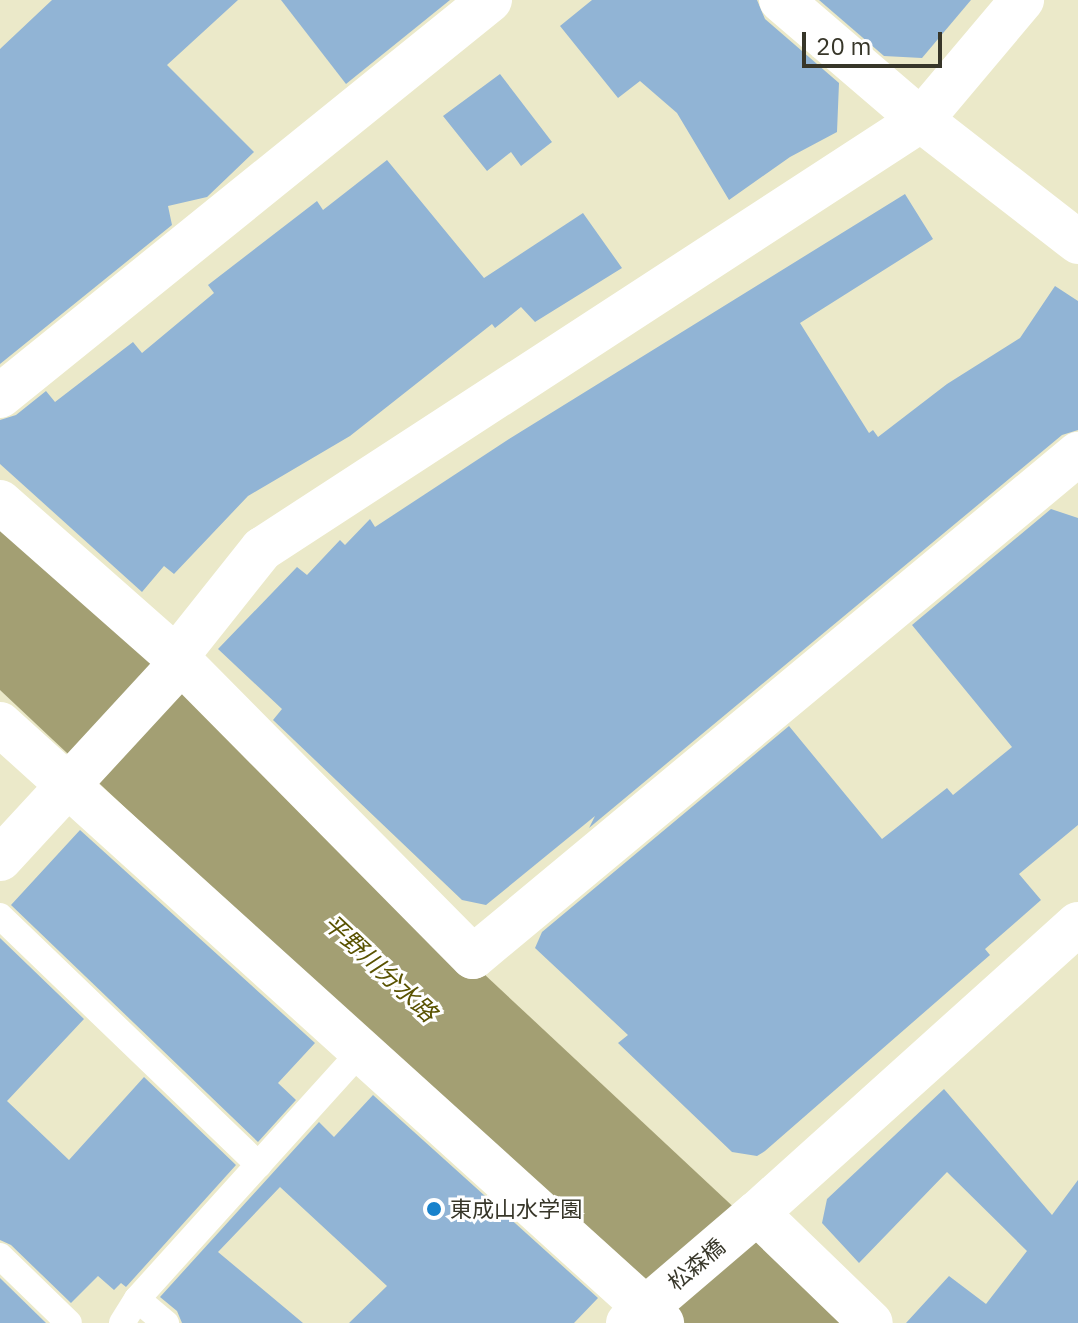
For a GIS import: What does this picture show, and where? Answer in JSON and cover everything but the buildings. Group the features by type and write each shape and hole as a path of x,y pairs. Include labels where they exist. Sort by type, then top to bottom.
{"street":[{"path":"0,396 490,0"},
{"path":"781,0 921,120 1078,242"},
{"path":"0,859 173,666 262,549 921,120 1022,0"},
{"path":"0,502 473,957 1078,454"},
{"path":"0,724 74,779 642,1320"},
{"name":"松森橋","path":"642,1320 1078,924"},
{"path":"757,1213 871,1323"}],"lane":[{"path":"0,916 259,1165"},
{"path":"122,1323 137,1299 362,1050"},
{"path":"0,1256 69,1323"},
{"path":"137,1299 166,1323"}],"water":[{"name":"平野川分水路","path":"0,522 857,1323 673,1323 0,690"}],"place":[{"name":"東成山水学園","path":"434,1209"}]}
